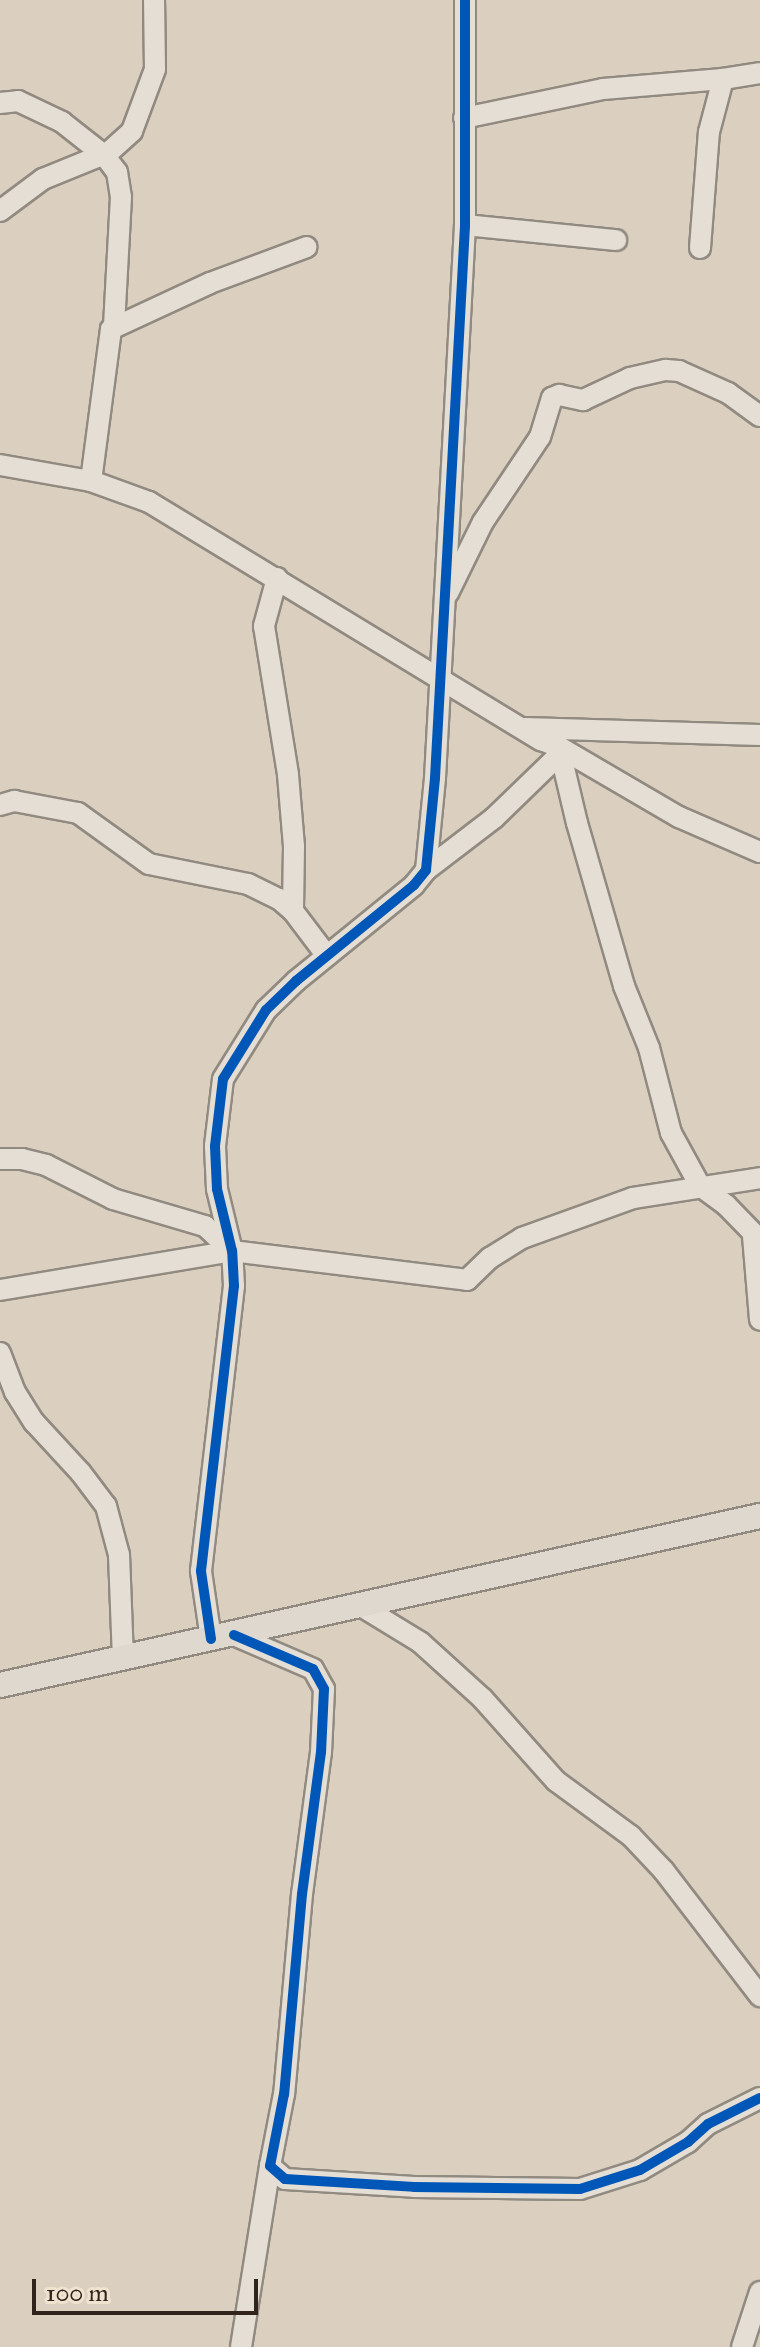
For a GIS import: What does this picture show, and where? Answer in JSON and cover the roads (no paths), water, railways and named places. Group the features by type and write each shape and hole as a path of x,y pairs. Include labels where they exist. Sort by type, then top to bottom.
{"main road":[{"path":"0,1685 760,1516"}],"street":[{"path":"3,200 43,179 104,155 132,131 150,84 157,52 154,0"},
{"path":"426,870 446,596 465,225 465,0"},
{"path":"464,118 603,89 760,73"},
{"path":"700,248 709,132 723,79"},
{"path":"0,103 18,101 62,122 104,155 117,172 121,187 114,326 107,337 91,481"},
{"path":"465,225 616,240"},
{"path":"114,326 210,283 307,247"},
{"path":"446,596 483,522 540,437 552,398 559,395 583,400 630,378 679,371 728,393 760,416"},
{"path":"0,465 91,481 149,502 559,751 679,817 760,852"},
{"path":"277,578 264,626 288,775 294,846 293,911"},
{"path":"525,728 760,735"},
{"path":"241,2347 286,2081 302,1894 321,1752 324,1689 313,1669 275,1650 223,1637 201,1571 215,1427 230,1330 232,1251 217,1189 215,1146 223,1079 266,1010 414,885 426,870 494,818 559,751"},
{"path":"559,751 624,986 649,1048 671,1133 700,1186 726,1205 756,1238 760,1320"},
{"path":"0,805 14,801 78,813 149,864 248,884 279,899 293,911 327,956"},
{"path":"0,1159 46,1165 113,1199 205,1226 232,1251"},
{"path":"0,1290 232,1251 467,1280 490,1258 522,1238 633,1198 760,1178"},
{"path":"0,1353 15,1392 34,1422 81,1473 106,1506 119,1555 123,1658"},
{"path":"361,1606 420,1642 482,1698 556,1781 631,1836 664,1871 760,1996"},
{"path":"270,2166 285,2179 296,2183 580,2189 640,2170 688,2142 718,2118 760,2098"},
{"path":"742,2347 760,2292"}]}
